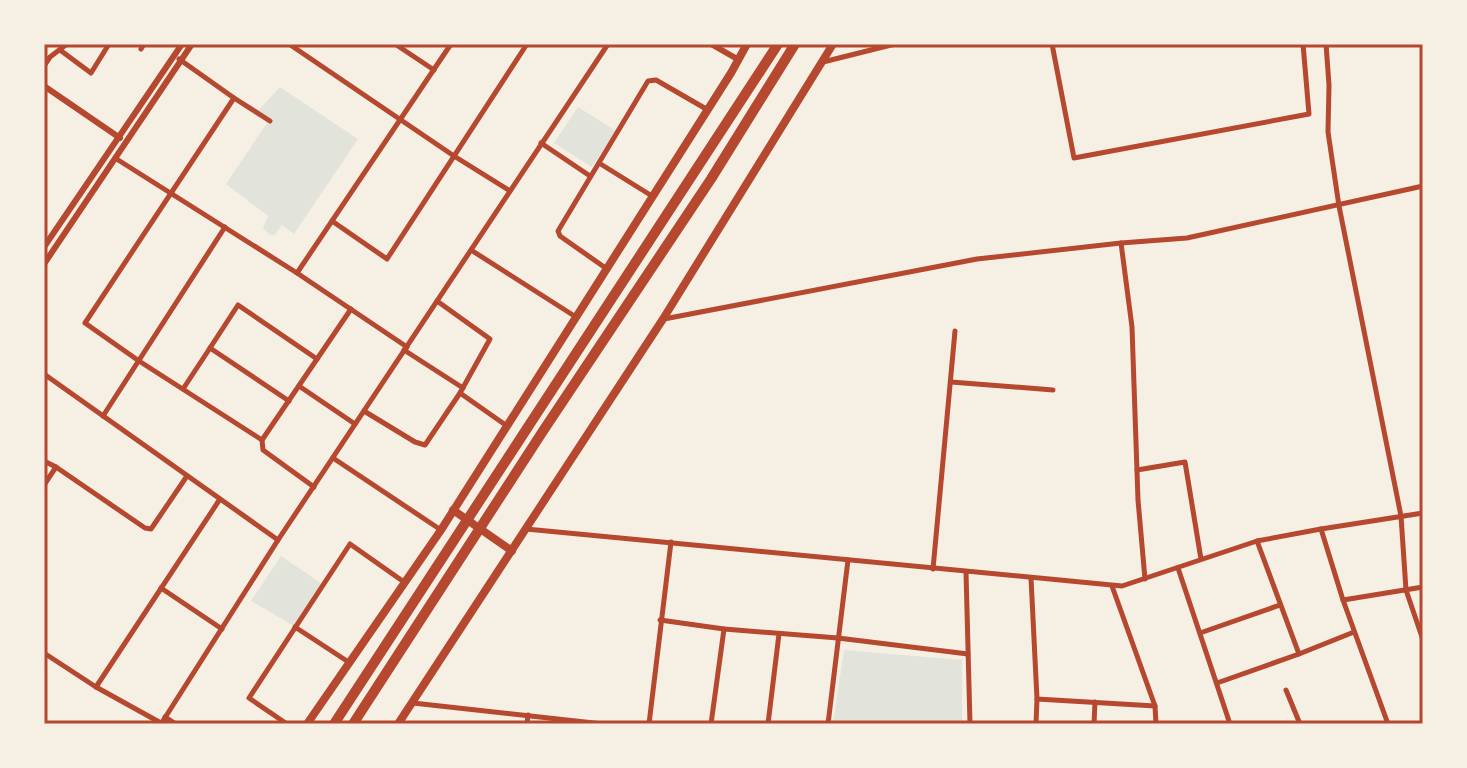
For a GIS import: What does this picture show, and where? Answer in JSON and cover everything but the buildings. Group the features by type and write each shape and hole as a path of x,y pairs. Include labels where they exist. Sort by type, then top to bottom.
{"highway":[{"path":"334,724 778,44"},
{"path":"353,724 711,179 795,44"}],"main road":[{"path":"307,724 441,530 747,44"},
{"path":"398,724 663,319 833,44"},
{"path":"453,510 512,551"}],"street":[{"path":"44,66 67,44"},
{"path":"60,50 91,73 109,44"},
{"path":"44,247 182,44"},
{"path":"44,264 192,44"},
{"path":"289,44 510,191"},
{"path":"395,44 434,70"},
{"path":"297,273 451,44"},
{"path":"332,221 387,259 527,44"},
{"path":"162,721 278,540 608,44"},
{"path":"711,44 739,60"},
{"path":"822,62 895,44"},
{"path":"1052,44 1074,158 1309,114 1303,44"},
{"path":"1326,44 1328,132 1339,206 1401,516 1406,590 1423,640"},
{"path":"174,56 270,121"},
{"path":"607,269 560,236 558,231 648,81 656,80 708,110"},
{"path":"44,87 126,142"},
{"path":"234,98 85,323 262,440"},
{"path":"541,143 590,177"},
{"path":"115,158 351,309 507,426"},
{"path":"599,163 653,197"},
{"path":"663,319 977,259 1187,238 1423,186"},
{"path":"103,416 225,227"},
{"path":"1121,243 1132,327 1145,579"},
{"path":"471,250 576,317"},
{"path":"364,411 425,445 462,391 490,339 437,301"},
{"path":"183,389 238,305 317,359"},
{"path":"314,487 263,450 262,440 351,309"},
{"path":"933,569 955,331"},
{"path":"210,348 289,401"},
{"path":"44,374 278,540"},
{"path":"951,382 1053,390"},
{"path":"299,386 355,424"},
{"path":"333,458 441,530"},
{"path":"44,461 151,529 187,476"},
{"path":"1137,470 1185,462 1201,559"},
{"path":"44,485 56,467"},
{"path":"96,687 220,499"},
{"path":"526,529 1122,586 1257,541 1423,513"},
{"path":"1321,529 1388,724"},
{"path":"1257,541 1299,654"},
{"path":"649,724 671,542"},
{"path":"287,724 249,698 350,544 405,583"},
{"path":"828,724 848,560"},
{"path":"1178,568 1230,724"},
{"path":"966,572 970,724"},
{"path":"1031,578 1036,724"},
{"path":"1112,586 1155,706 1156,724"},
{"path":"1343,600 1423,587"},
{"path":"161,588 222,629"},
{"path":"1200,633 1280,605"},
{"path":"660,620 968,654"},
{"path":"295,627 350,663"},
{"path":"711,724 724,629"},
{"path":"1217,683 1354,632"},
{"path":"768,724 779,634"},
{"path":"44,653 96,687 162,721 176,724"},
{"path":"1286,690 1300,724"},
{"path":"1037,699 1155,706"},
{"path":"1094,724 1095,702"},
{"path":"413,703 603,724"},
{"path":"527,724 528,715"}],"shaded area":[{"path":"280,87 358,139 294,234 282,225 275,235 270,235 263,228 268,216 226,184 267,123 258,111"},
{"path":"578,107 616,131 592,167 554,143"},
{"path":"281,556 322,584 294,626 251,601"},
{"path":"844,650 962,660 962,724 833,724"}]}
